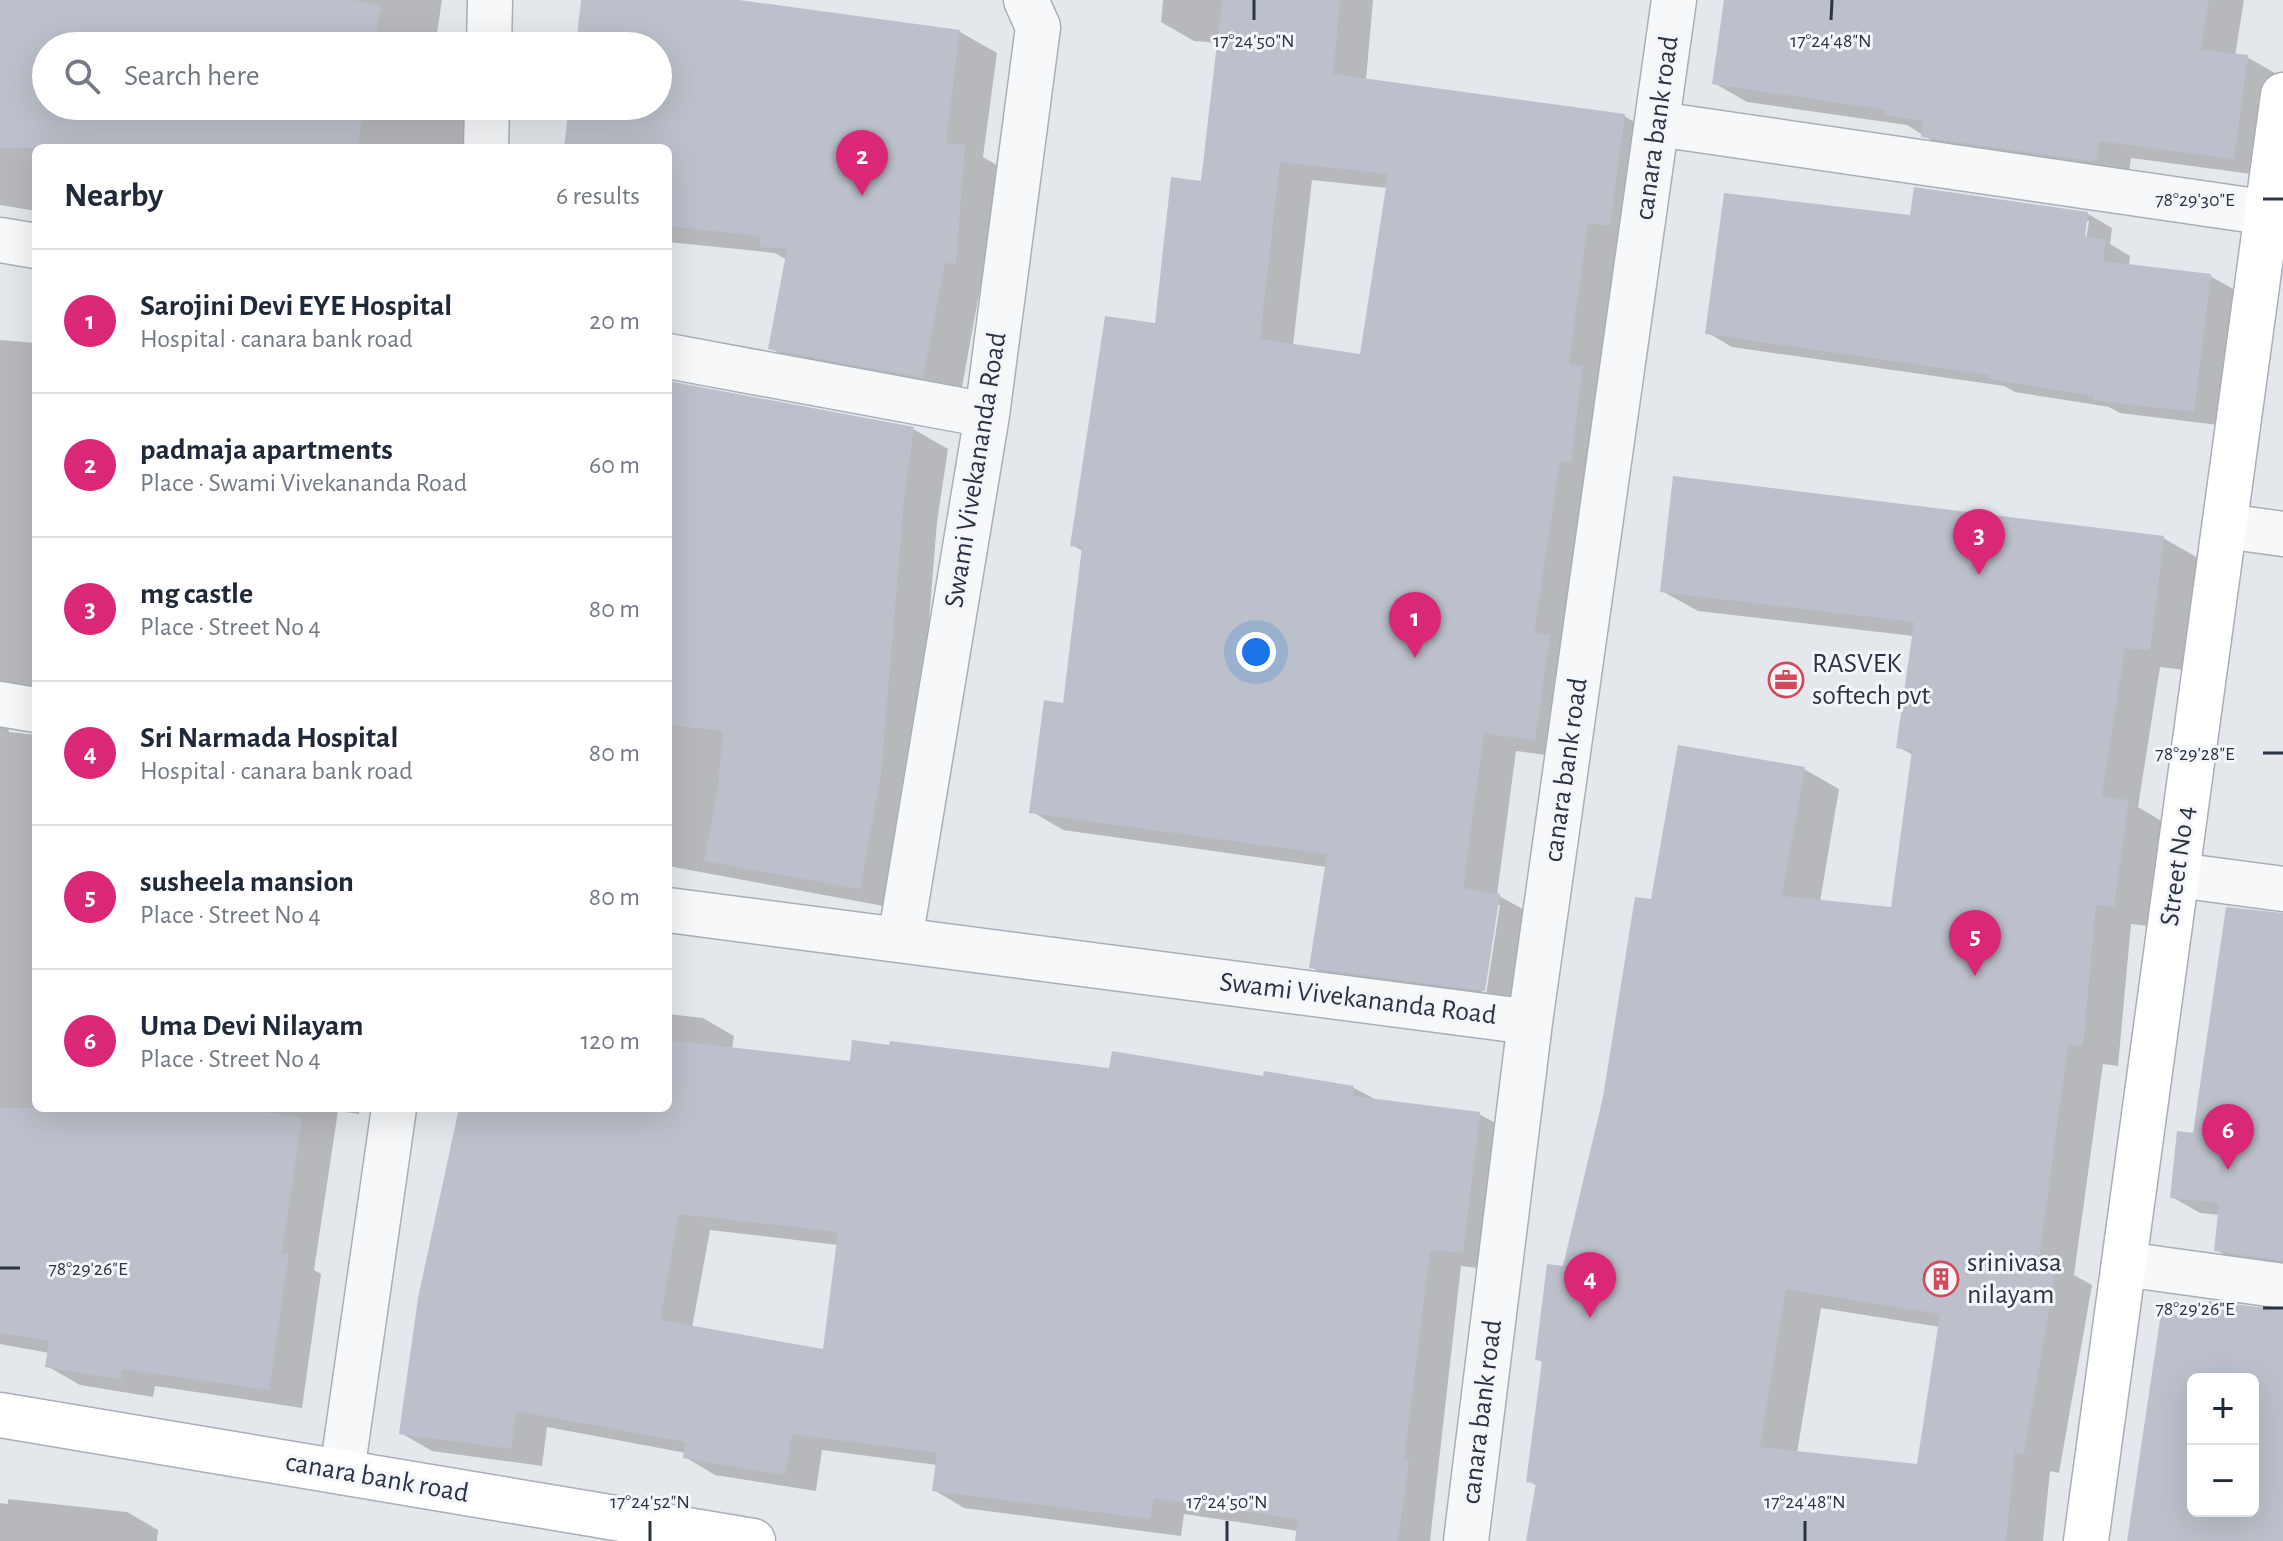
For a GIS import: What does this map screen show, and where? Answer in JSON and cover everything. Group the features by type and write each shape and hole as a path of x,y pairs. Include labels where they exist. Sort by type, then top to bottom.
{"street":[{"path":"489,32 490,0"},
{"name":"Swami Vivekananda Road","path":"900,940 987,415 1038,27 1026,0"},
{"name":"canara bank road","path":"1466,1541 1530,1022 1674,0"},
{"name":"Street No 4","path":"2086,1541 2225,526 2275,214 2283,95"},
{"path":"486,144 487,120"},
{"path":"1658,124 2275,214"},
{"path":"0,240 32,245"},
{"path":"672,357 987,415"},
{"path":"2225,526 2283,534"},
{"path":"0,704 32,709"},
{"path":"2177,875 2283,889"},
{"name":"Swami Vivekananda Road","path":"672,911 1530,1022"},
{"path":"342,1472 393,1112"},
{"path":"2124,1264 2283,1286"},
{"name":"canara bank road","path":"0,1415 753,1541"}],"building":[{"path":"0,0 352,0 381,5 376,32 32,32 32,120 362,120 358,144 32,144 32,148 0,148"},
{"path":"581,0 739,0 960,30 946,143 965,145 956,264 945,263 923,378 768,349 787,249 760,247 760,236 672,226 672,144 564,144 567,120 672,120 672,32 578,32"},
{"path":"1222,0 1340,0 1333,74 1625,114 1610,226 1588,223 1569,364 1583,366 1571,463 1560,461 1534,633 1550,635 1535,741 1484,733 1463,888 1500,894 1485,991 1309,968 1327,854 1029,813 1044,700 1063,703 1082,547 1070,546 1105,316 1155,323 1171,177 1201,181","holes":["1280,162 1388,174 1360,354 1260,339"]},
{"path":"1724,0 2209,0 2201,50 2248,55 2234,159 2099,141 2096,162 1921,137 1923,121 1885,115 1886,110 1712,84"},
{"path":"1914,187 2088,212 2085,236 2106,240 2103,261 2211,274 2194,412 2093,400 2094,396 1988,379 1989,375 1705,334 1724,193 1910,215"},
{"path":"672,382 914,427 904,501 881,774 860,889 704,861 718,787 723,731 672,725"},
{"path":"1673,476 2164,536 2150,651 2125,648 2102,796 2129,800 2114,907 2096,905 2083,1046 2068,1045 2039,1260 2057,1263 2024,1454 2015,1452 2006,1541 1526,1541 1536,1483 1526,1482 1542,1361 1535,1360 1547,1264 1563,1266 1603,1097 1635,897 1651,899 1678,745 1805,767 1782,896 1891,907 1912,750 1896,748 1914,622 1660,592","holes":["1786,1289 1940,1314 1917,1464 1760,1447"]},
{"path":"2226,907 2283,913 2283,1261 2214,1251 2219,1203 2170,1198 2177,1131 2193,1133"},
{"path":"672,1040 850,1061 852,1040 889,1045 890,1041 1109,1068 1112,1051 1263,1076 1264,1071 1354,1086 1353,1096 1480,1112 1463,1253 1430,1250 1404,1459 1409,1460 1398,1541 1295,1541 1298,1519 1154,1498 1150,1519 932,1491 937,1453 792,1434 785,1475 683,1458 685,1442 516,1411 511,1449 399,1434 418,1298 458,1112 672,1112","holes":["679,1214 838,1232 823,1349 660,1320"]},
{"path":"0,1108 32,1108 32,1112 264,1112 302,1118 282,1253 289,1254 269,1390 122,1369 121,1380 45,1367 49,1341 0,1333"},
{"path":"2209,1301 2283,1310 2283,1541 2127,1541 2161,1313 2207,1319"}],"place":[{"name":"padmaja apartments","path":"862,196"},
{"name":"mg castle","path":"1979,575"},
{"name":"Sarojini Devi EYE Hospital","path":"1415,658"},
{"name":"RASVEK softech pvt","path":"1786,680"},
{"name":"susheela mansion","path":"1975,976"},
{"name":"Uma Devi Nilayam","path":"2228,1170"},
{"name":"srinivasa nilayam","path":"1941,1279"},
{"name":"Sri Narmada Hospital","path":"1590,1318"}]}
